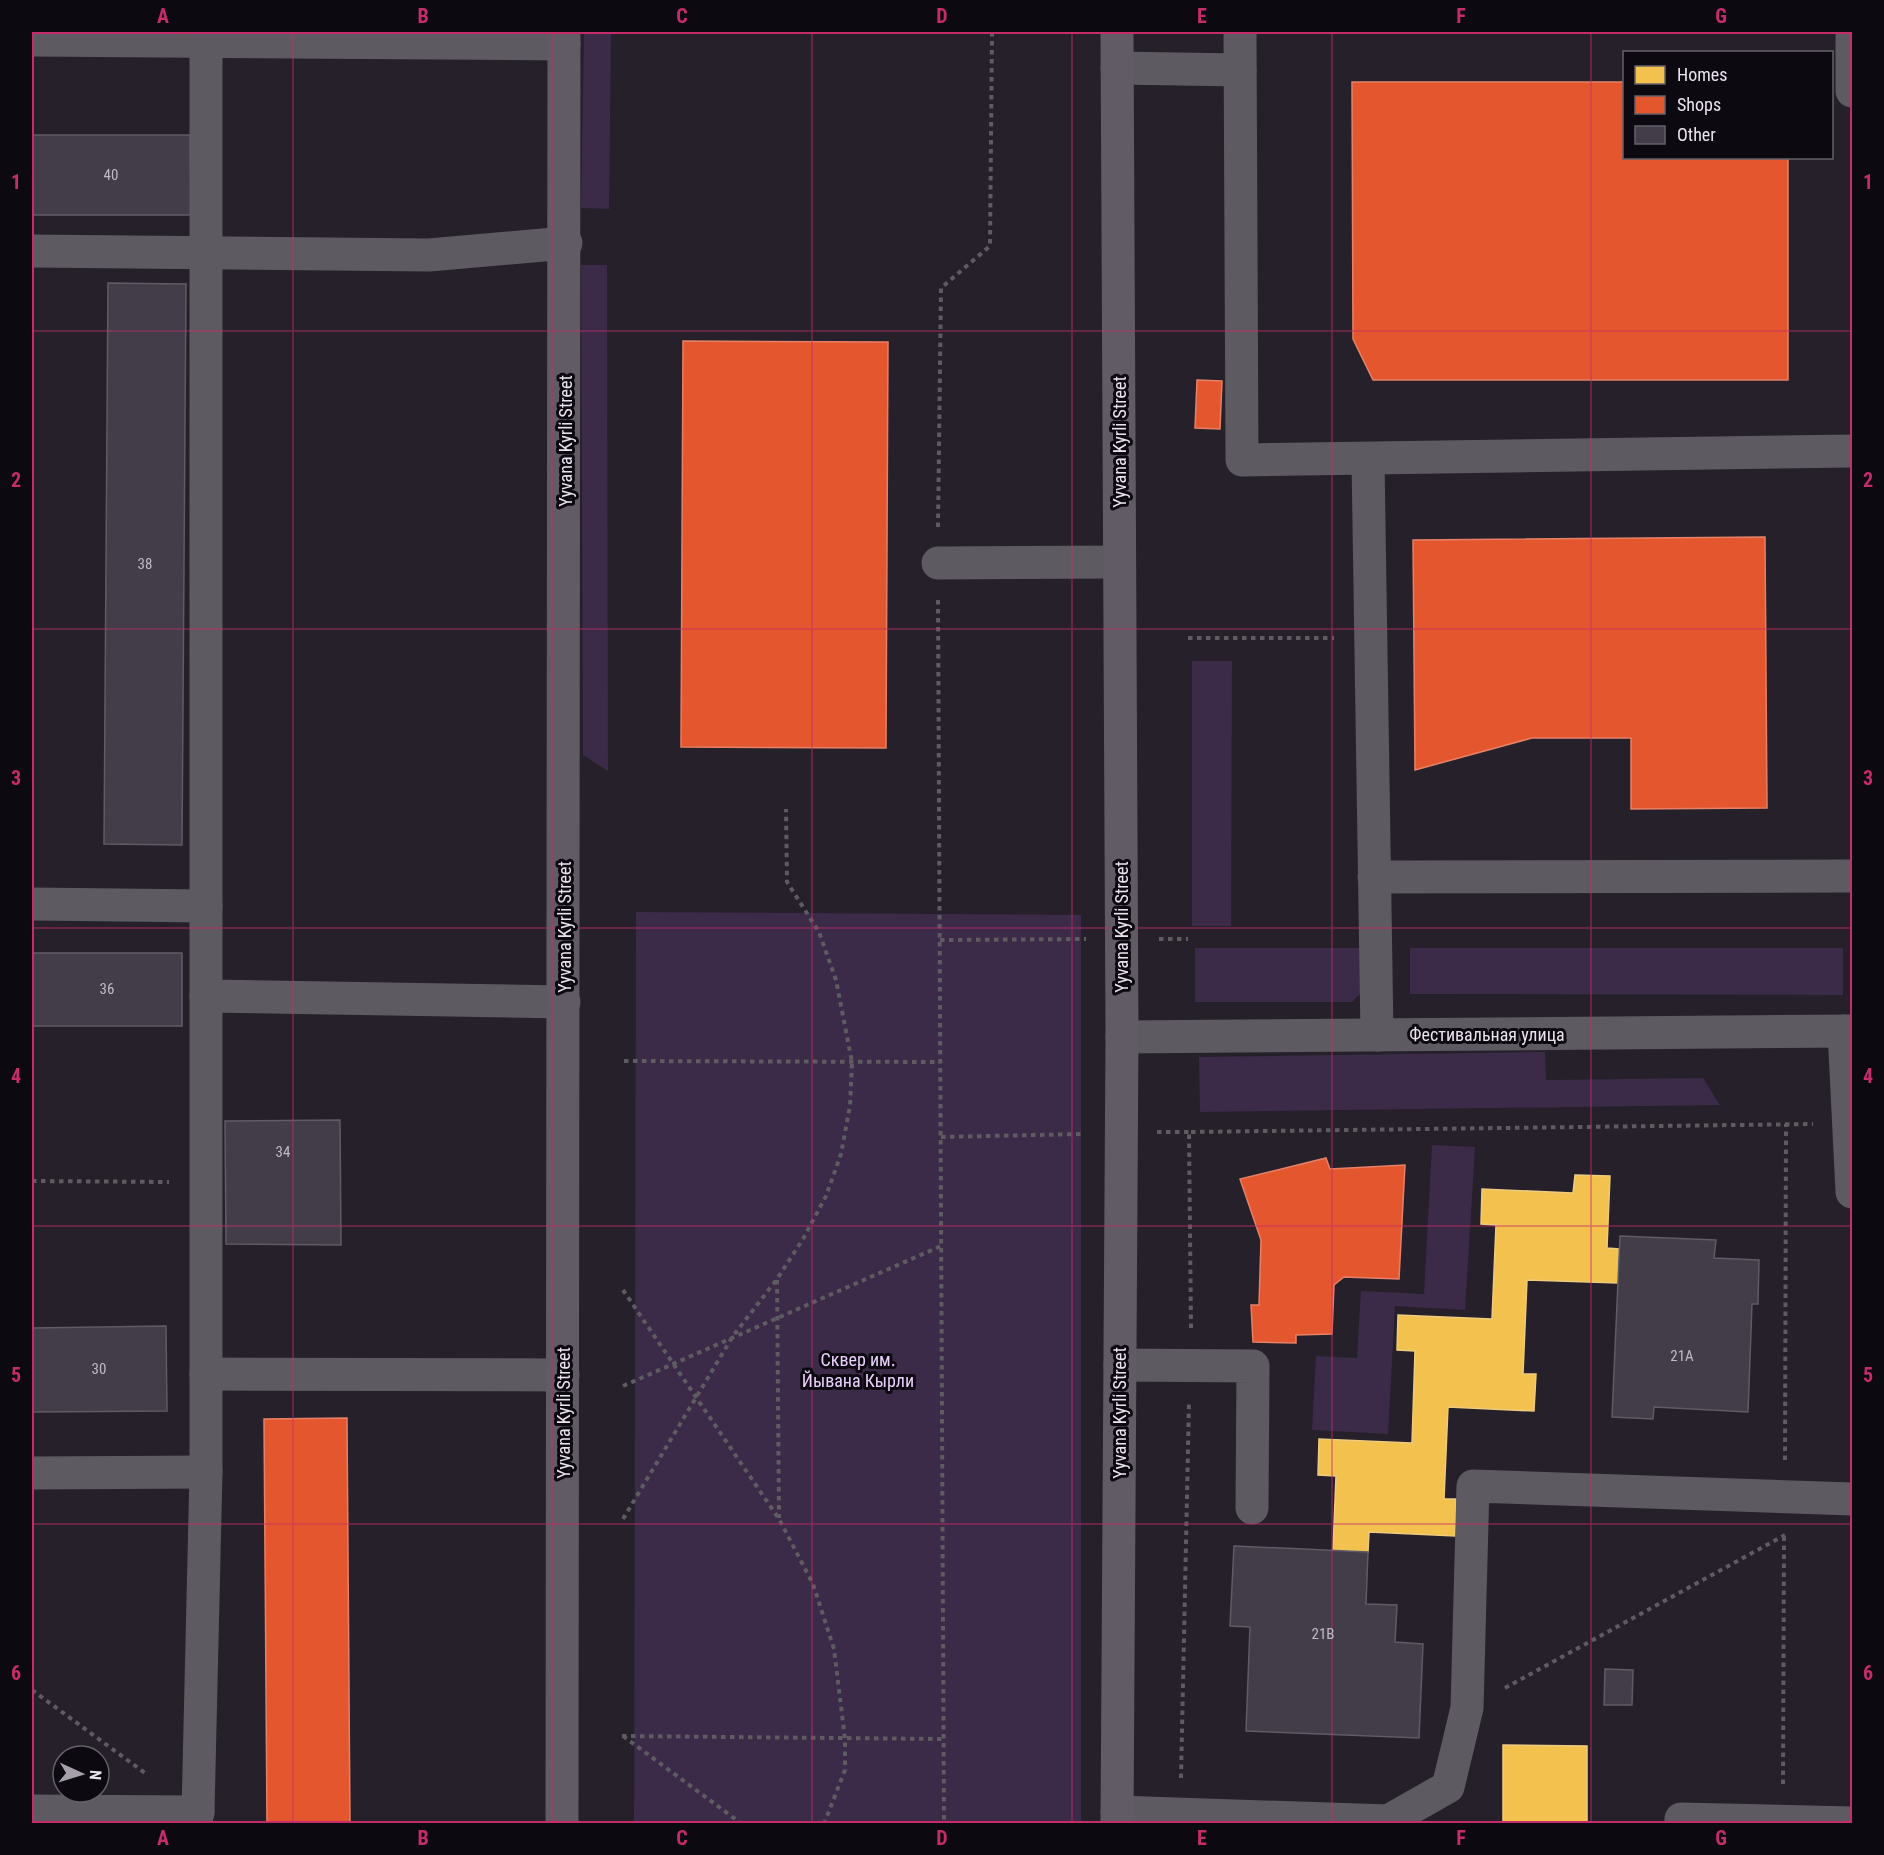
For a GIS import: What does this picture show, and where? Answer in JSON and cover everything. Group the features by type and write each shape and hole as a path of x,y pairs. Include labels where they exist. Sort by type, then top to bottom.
{"main road":[{"name":"Yyvana Kyrli Street","path":"1117,32 1122,1037 1117,1818"},
{"name":"Yyvana Kyrli Street","path":"562,1824 566,243 564,38"}],"street":[{"path":"1240,32 1242,460 1852,451"},
{"path":"1852,32 1852,91"},
{"path":"32,40 206,42 564,38"},
{"path":"32,1812 196,1818 206,1472 206,42"},
{"path":"1117,68 1240,70"},
{"path":"32,251 429,255 566,243"},
{"path":"1368,459 1377,1035"},
{"path":"938,563 1119,562"},
{"path":"1374,877 1852,876"},
{"path":"32,904 206,906"},
{"path":"206,996 564,1002"},
{"path":"1848,1031 1848,1124 1852,1192"},
{"name":"Фестивальная улица","path":"1122,1037 1848,1031"},
{"path":"1120,1365 1253,1366 1252,1508"},
{"path":"206,1374 563,1375"},
{"path":"32,1473 206,1472"},
{"path":"1117,1818 1181,1814 1388,1822 1448,1787 1467,1708 1473,1486 1841,1499"},
{"path":"1681,1824 1681,1820 1852,1823"}],"path":[{"path":"944,1824 938,563 941,288 990,246 992,32"},
{"path":"1188,638 1371,638"},
{"path":"623,1519 695,1395 733,1336 777,1279 826,1196 841,1154 850,1106 852,1062 836,980 830,961 819,932 787,882 786,808"},
{"path":"940,940 1188,939"},
{"path":"624,1061 940,1062"},
{"path":"941,1137 1848,1124"},
{"path":"1181,1814 1190,1366 1189,1132"},
{"path":"32,1181 206,1182"},
{"path":"623,1386 672,1362 941,1245"},
{"path":"777,1279 779,1519"},
{"path":"623,1290 779,1519 813,1584 834,1649 845,1739 845,1770 824,1824"},
{"path":"1467,1708 1784,1536 1841,1499"},
{"path":"32,1690 152,1778"},
{"path":"742,1824 622,1736 943,1739"}],"green space":[{"path":"584,32 611,32 609,209 581,208"},
{"path":"581,265 607,265 608,771 583,755"},
{"path":"1192,661 1232,661 1231,926 1192,926"},
{"name":"Сквер им. Йывана Кырли","path":"636,912 1081,915 1081,1823 634,1823"},
{"path":"1195,948 1363,948 1367,987 1352,1002 1195,1002"},
{"path":"1410,948 1843,948 1843,995 1410,994"},
{"path":"1545,1052 1546,1080 1703,1078 1720,1105 1200,1112 1199,1057"},
{"path":"1432,1145 1475,1147 1465,1310 1395,1306 1388,1434 1312,1430 1316,1356 1357,1358 1361,1291 1424,1294"}],"building: Homes":[{"path":"1575,1175 1610,1176 1607,1248 1619,1249 1618,1283 1527,1280 1523,1374 1536,1374 1534,1411 1448,1407 1444,1499 1456,1499 1455,1536 1369,1532 1368,1552 1333,1550 1336,1476 1318,1475 1319,1439 1412,1443 1415,1351 1397,1350 1398,1315 1492,1319 1496,1225 1481,1224 1482,1189 1573,1193"},
{"path":"1503,1745 1587,1746 1587,1824 1503,1824"}],"building: Shops":[{"path":"1352,82 1623,82 1623,159 1788,159 1788,380 1373,380 1353,339"},
{"path":"683,341 888,342 886,748 681,747"},
{"path":"1197,380 1222,381 1220,429 1195,428"},
{"path":"1765,537 1767,808 1631,809 1631,738 1532,738 1415,770 1413,540"},
{"path":"1326,1158 1330,1169 1405,1165 1399,1279 1344,1277 1334,1285 1332,1334 1296,1335 1296,1343 1253,1342 1251,1305 1259,1305 1261,1240 1240,1179"},
{"path":"347,1418 350,1824 267,1824 264,1419"}],"building: Other":[{"path":"32,135 190,135 191,215 32,215"},
{"path":"108,283 186,284 182,845 104,844"},
{"path":"32,953 182,953 182,1026 32,1026"},
{"path":"340,1120 341,1245 226,1244 225,1121"},
{"path":"1620,1236 1716,1240 1714,1258 1759,1260 1758,1304 1752,1304 1748,1412 1654,1407 1653,1419 1612,1417"},
{"path":"166,1326 167,1411 32,1412 32,1328"},
{"path":"1234,1546 1368,1552 1366,1604 1397,1605 1395,1642 1423,1644 1419,1738 1246,1731 1250,1627 1230,1626"},
{"path":"1605,1669 1633,1670 1632,1705 1604,1705"}]}
